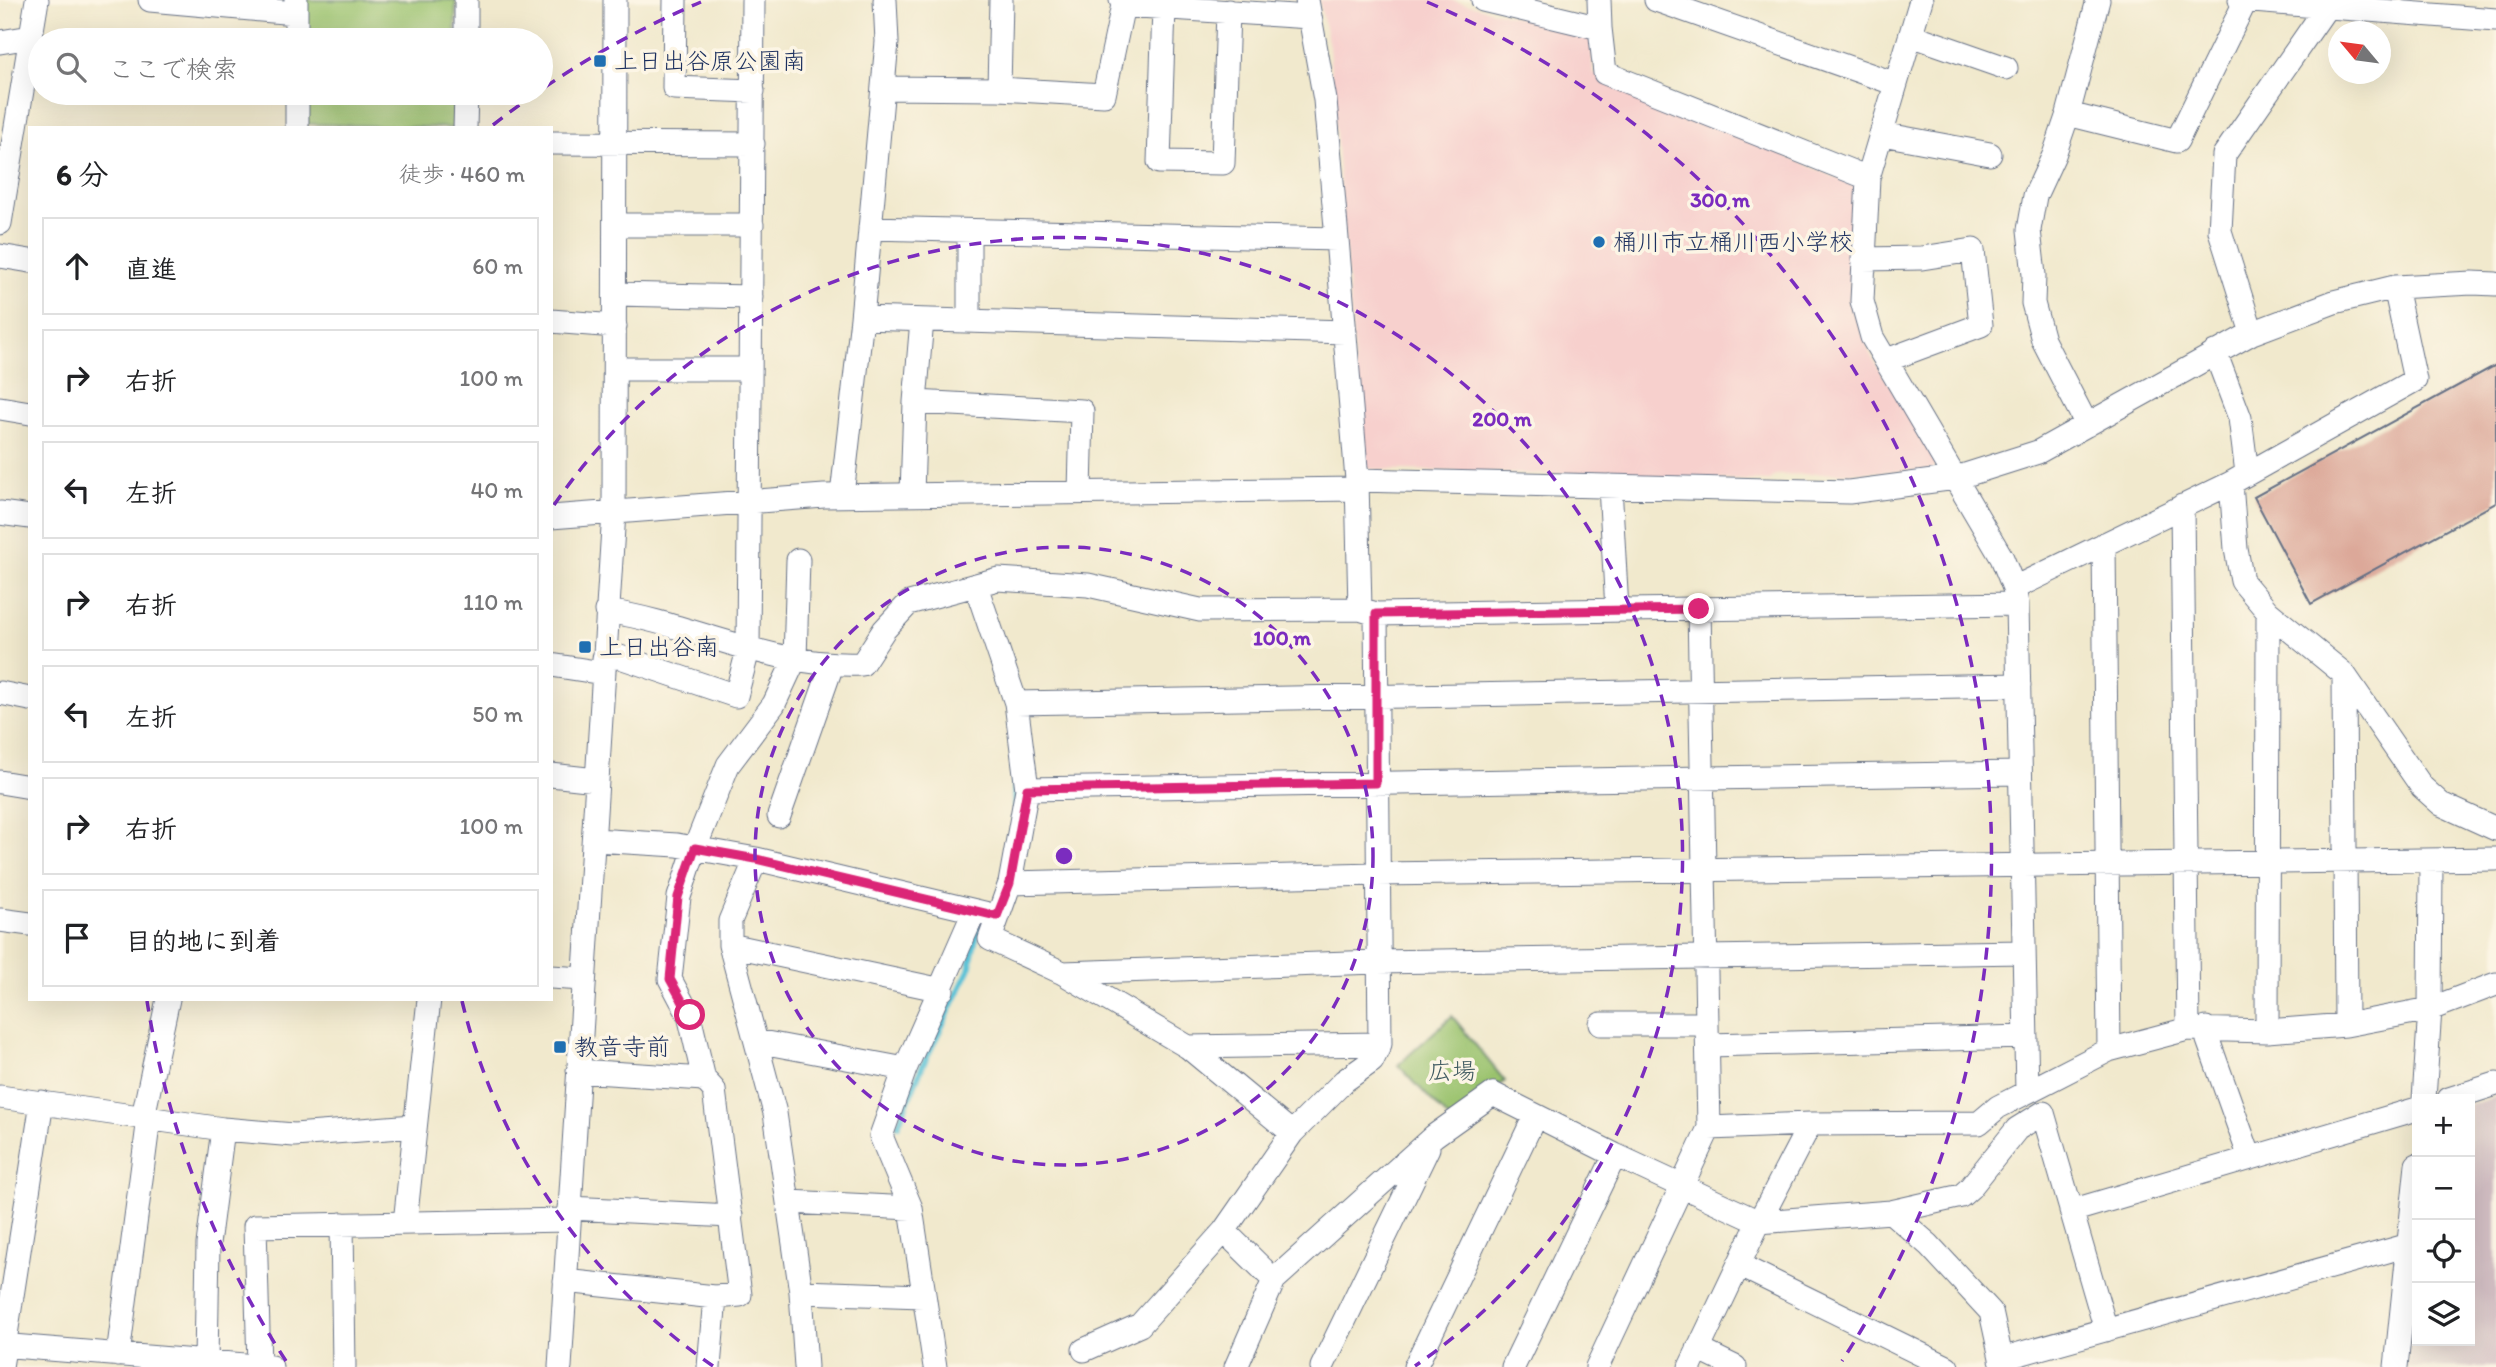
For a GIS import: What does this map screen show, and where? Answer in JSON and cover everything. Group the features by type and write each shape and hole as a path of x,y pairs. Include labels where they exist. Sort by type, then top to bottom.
{"street":[{"path":"32,28 37,0"},
{"path":"150,0 295,7 296,28"},
{"path":"466,0 466,28"},
{"path":"560,1367 614,512 617,144 615,0"},
{"path":"674,0 674,88 753,91"},
{"path":"553,666 603,665 620,657 736,696 748,650 753,0"},
{"path":"842,495 862,318 887,42 885,0"},
{"path":"999,89 1001,0"},
{"path":"1483,0 1600,28"},
{"path":"1599,0 1605,74 1868,178"},
{"path":"1656,0 1896,84"},
{"path":"1921,0 1868,178 1863,301 1872,337 2002,558 2015,596 2026,1092"},
{"path":"2087,425 2043,340 2033,303 2034,275 2029,230 2035,196 2054,155 2068,114 2098,0"},
{"path":"2239,0 2496,20"},
{"path":"2068,114 2177,141 2246,0"},
{"path":"883,88 999,89 1104,95 1122,2 1228,11 1309,9 1325,100 1376,696 1380,1044 1372,1061 1344,1081 1292,1133 1224,1231 1140,1325 1084,1350"},
{"path":"1164,7 1159,162 1223,163 1228,11"},
{"path":"2252,333 2220,231 2224,155 2326,8"},
{"path":"1911,36 2006,68"},
{"path":"0,43 28,38"},
{"path":"0,223 28,55"},
{"path":"297,105 297,126"},
{"path":"466,105 466,126"},
{"path":"1882,134 1990,154"},
{"path":"553,143 753,144"},
{"path":"616,225 752,225"},
{"path":"870,228 1337,239"},
{"path":"969,230 969,321"},
{"path":"1863,259 1922,258 1973,250 1981,325 1887,360"},
{"path":"0,256 28,261"},
{"path":"553,517 842,495 1357,484 1610,486 1849,492 1956,478 2038,452 2252,333 2334,302 2395,287 2496,284"},
{"path":"606,611 646,617 748,650 832,665 862,664 884,629 909,603 998,579 1088,585 1199,610 1699,609 2015,596 2104,544 2239,478 2415,380 2395,287"},
{"path":"615,294 751,297"},
{"path":"862,318 1345,332"},
{"path":"912,494 915,402 922,320"},
{"path":"553,321 615,326"},
{"path":"2215,352 2241,418 2236,550 2242,581 2268,612 2344,674 2422,787 2441,804 2496,829"},
{"path":"615,369 750,369"},
{"path":"915,402 1082,411 1080,492"},
{"path":"0,408 28,413"},
{"path":"1610,486 1617,610"},
{"path":"2182,506 2186,863 2197,1028 2208,1040 2250,1158"},
{"path":"0,513 28,517"},
{"path":"2104,544 2109,1050"},
{"path":"565,1281 715,1297 740,1295 714,1090 704,1079 690,1015 670,979 678,897 695,848 728,765 774,704 795,659 798,560"},
{"path":"935,1367 911,1208 881,1136 905,1069 942,990 986,914 1010,883 1027,789 1016,703 976,586"},
{"path":"1597,1367 1709,1128 1699,609"},
{"path":"2267,1031 2268,612"},
{"path":"779,816 832,665"},
{"path":"2344,674 2346,1025"},
{"path":"1016,703 2018,685"},
{"path":"0,693 28,699"},
{"path":"1027,789 2020,773"},
{"path":"553,775 596,780"},
{"path":"0,782 28,787"},
{"path":"594,840 677,845 756,859 986,914"},
{"path":"756,859 730,921 730,945 775,1113 801,1292 806,1367"},
{"path":"1010,883 1377,874 2496,859"},
{"path":"2424,1094 2430,1009 2431,860"},
{"path":"986,914 990,939 1063,974 1188,1048 1292,1133"},
{"path":"0,920 28,924"},
{"path":"730,945 942,990"},
{"path":"1063,974 1377,962 2024,952"},
{"path":"553,977 583,979"},
{"path":"1709,1128 1810,1124 1979,1124 1998,1107 2109,1050 2197,1028 2267,1031 2346,1025 2430,1009 2496,984"},
{"path":"118,1355 146,1117 168,1001"},
{"path":"405,1223 429,1001"},
{"path":"1601,1024 1707,1035 2025,1038"},
{"path":"756,1041 905,1069"},
{"path":"1188,1048 1380,1044"},
{"path":"578,1071 704,1079"},
{"path":"2465,1094 2496,1084"},
{"path":"1236,1367 1274,1280 1434,1136 1493,1094 1759,1222 1891,1212 1961,1196 2022,1124 2043,1112 2106,1330"},
{"path":"0,1097 223,1129 294,1135 414,1126"},
{"path":"42,1102 2,1353 118,1355 271,1367"},
{"path":"2071,1211 2412,1110"},
{"path":"1415,1367 1535,1116"},
{"path":"1735,1367 1694,1358 1759,1222 1810,1124"},
{"path":"206,1362 208,1244 223,1129"},
{"path":"1322,1367 1434,1136"},
{"path":"1513,1367 1615,1155"},
{"path":"789,1202 911,1208"},
{"path":"1891,1212 1929,1245 1991,1312 2002,1363 2106,1330 2409,1245"},
{"path":"243,1366 255,1226 405,1223 568,1214 731,1216"},
{"path":"2396,1367 2412,1215"},
{"path":"342,1224 344,1367"},
{"path":"1224,1231 1274,1280"},
{"path":"1739,1265 1947,1367"},
{"path":"801,1292 923,1296"},
{"path":"709,1367 715,1297"}],"shaded area":[{"name":"桶川市立桶川西小学校","path":"1319,0 1450,0 1591,36 1593,73 1855,186 1850,297 1871,356 1938,459 1932,470 1776,475 1769,481 1370,469 1363,465 1329,46"},
{"path":"2496,1097 2496,1367 2407,1367 2412,1323 2412,1346 2475,1346 2475,1103"}],"green space":[{"path":"304,0 456,0 455,28 303,28"},
{"path":"304,105 455,105 455,126 305,124"},
{"name":"広場","path":"1452,1016 1505,1081 1452,1122 1398,1065"}],"building":[{"path":"2496,365 2496,503 2311,604 2254,497"}],"waterway":[{"path":"1014,767 1014,806"},
{"path":"898,1125 921,1069 969,970 975,941 984,919"}],"place":[{"name":"上日出谷原公園南","path":"600,61"},
{"name":"桶川市立桶川西小学校","path":"1599,242"},
{"name":"上日出谷南","path":"585,647"},
{"name":"教音寺前","path":"560,1047"}],"route":[{"path":"690,1015 670,979 678,897 695,848 756,859 997,916 1010,883 1027,789 1376,783 1376,614 1699,609"}]}
